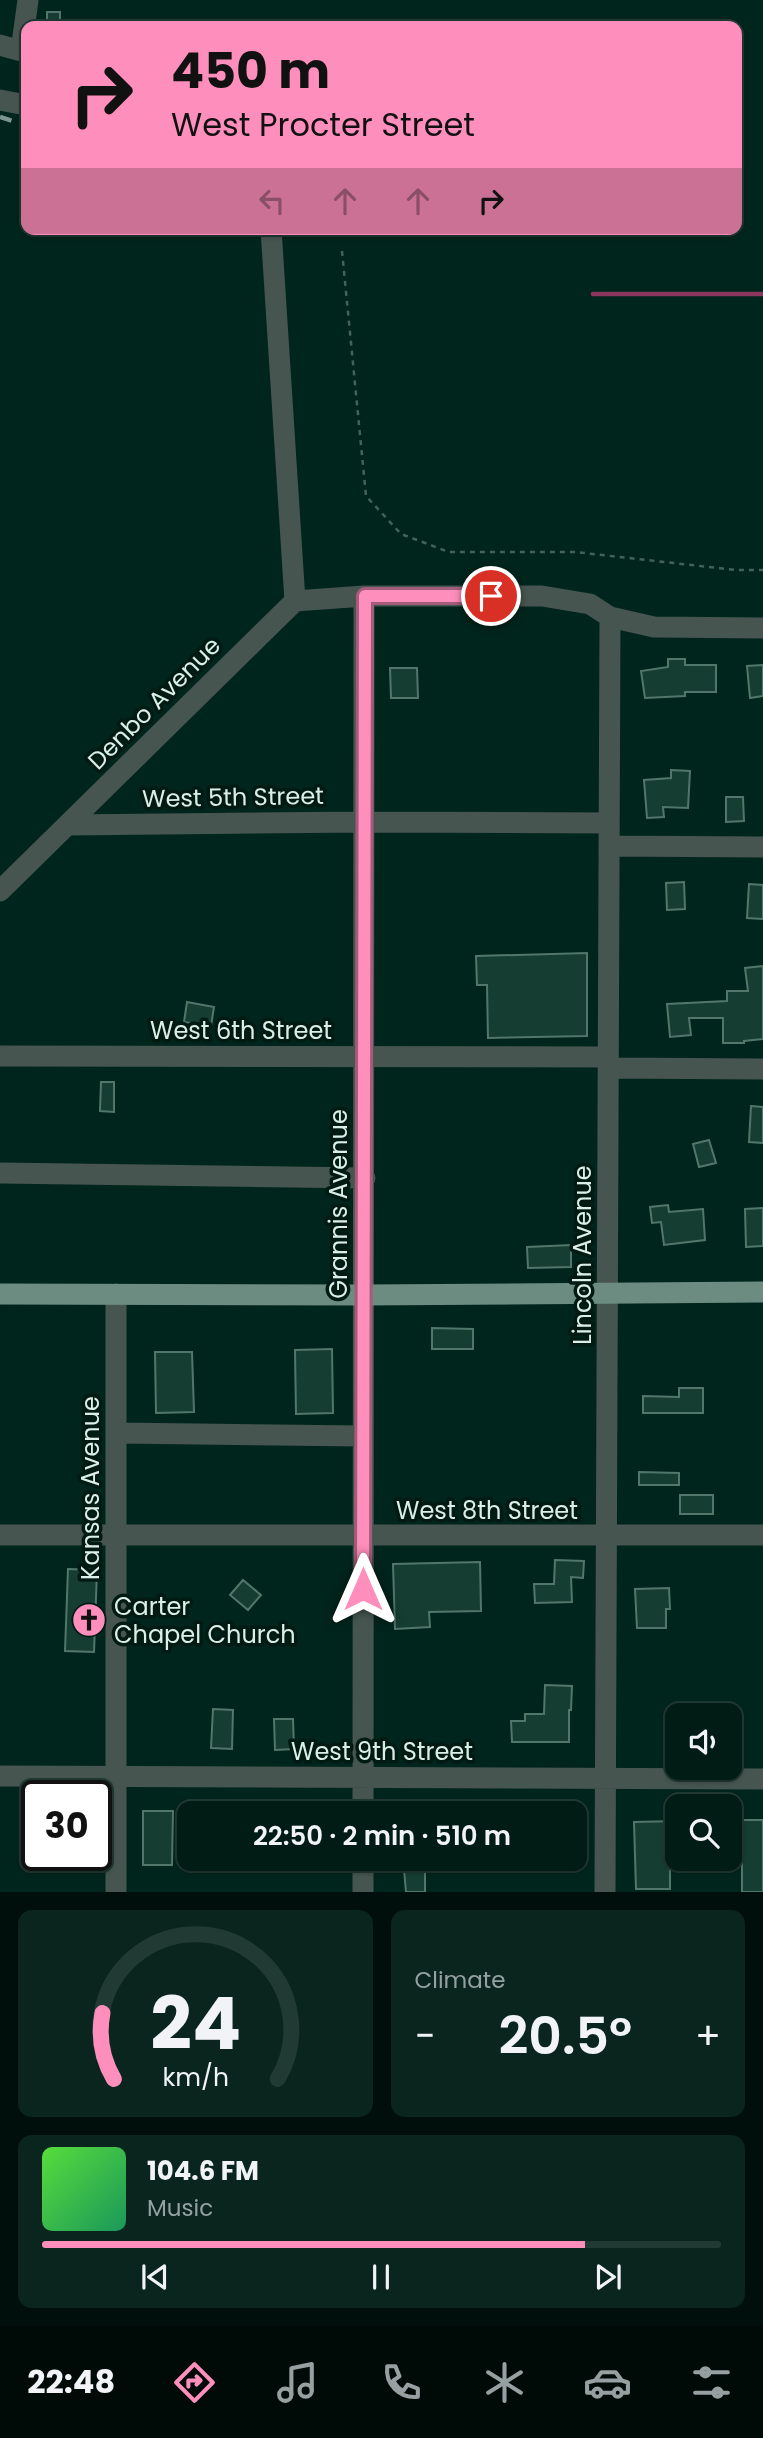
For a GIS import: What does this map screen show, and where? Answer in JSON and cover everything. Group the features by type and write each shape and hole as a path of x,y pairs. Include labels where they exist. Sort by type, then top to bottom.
{"main road":[{"path":"0,1294 763,1292"}],"street":[{"path":"25,21 28,0"},
{"path":"0,45 21,51"},
{"path":"0,100 21,104"},
{"path":"271,235 295,601 365,596 542,596 590,604 610,617 654,627 763,628"},
{"name":"Grannis Avenue","path":"363,1801 365,596"},
{"name":"Denbo Avenue","path":"0,891 295,601"},
{"name":"Lincoln Avenue","path":"605,1892 610,617"},
{"name":"West 5th Street","path":"68,825 609,823"},
{"path":"609,846 763,847"},
{"name":"West 6th Street","path":"0,1056 364,1057 763,1069"},
{"path":"0,1173 365,1178"},
{"name":"Kansas Avenue","path":"116,1294 116,1892"},
{"path":"116,1433 363,1436"},
{"name":"West 8th Street","path":"0,1535 763,1535"},
{"name":"West 9th Street","path":"0,1776 763,1779"},
{"path":"363,1871 363,1892"}],"path":[{"path":"342,251 366,496 401,534 450,552 575,552 736,570 763,570"}],"building":[{"path":"47,12 60,12 60,21 47,21"},
{"path":"668,659 685,659 685,665 716,665 716,692 685,692 685,696 645,698 641,671 668,667"},
{"path":"763,665 763,696 750,698 747,666"},
{"path":"390,668 417,668 418,698 391,698"},
{"path":"671,770 690,771 688,808 663,807 664,817 647,818 644,780 671,778"},
{"path":"726,797 743,797 744,821 726,822"},
{"path":"684,882 685,909 667,910 666,883"},
{"path":"749,884 763,885 763,919 747,918"},
{"path":"587,953 587,1036 488,1038 487,985 477,985 476,956"},
{"path":"763,966 763,1039 723,1043 723,1018 689,1018 691,1035 670,1037 667,1004 727,1001 727,991 748,991 745,968"},
{"path":"187,1002 214,1007 211,1026 184,1022"},
{"path":"101,1082 114,1082 114,1112 100,1111"},
{"path":"751,1106 763,1107 763,1143 749,1142"},
{"path":"709,1140 716,1163 699,1167 693,1144"},
{"path":"668,1205 669,1212 703,1209 705,1240 664,1245 661,1222 652,1223 650,1207"},
{"path":"763,1208 763,1246 746,1247 745,1209"},
{"path":"571,1245 571,1267 528,1268 527,1247"},
{"path":"432,1328 473,1329 473,1349 432,1349"},
{"path":"332,1349 333,1413 296,1414 295,1350"},
{"path":"155,1352 192,1352 194,1412 156,1413"},
{"path":"679,1388 703,1388 703,1413 643,1413 643,1396 679,1397"},
{"path":"639,1472 679,1473 679,1485 639,1485"},
{"path":"680,1495 713,1495 713,1514 680,1514"},
{"path":"555,1560 584,1561 583,1578 571,1577 572,1602 535,1603 534,1584 554,1584"},
{"path":"480,1562 481,1611 429,1612 430,1627 395,1629 393,1564"},
{"path":"68,1569 97,1570 94,1652 65,1651"},
{"path":"243,1580 261,1595 248,1610 230,1595"},
{"path":"669,1588 670,1609 666,1609 666,1628 637,1628 635,1589"},
{"path":"545,1685 572,1686 569,1742 512,1742 511,1721 525,1721 525,1714 544,1714"},
{"path":"213,1709 233,1710 232,1749 211,1748"},
{"path":"274,1719 293,1719 294,1749 275,1750"},
{"path":"143,1811 173,1811 172,1865 143,1865"},
{"path":"742,1820 763,1820 763,1892 742,1892"},
{"path":"665,1821 665,1871 670,1871 670,1889 636,1889 634,1822"},
{"path":"404,1871 425,1871 425,1892 406,1892"}],"waterway":[{"path":"593,294 763,294"}],"railway":[{"path":"0,117 21,123"}],"place":[{"name":"Carter Chapel Church","path":"89,1620"}],"route":[{"path":"363,1589 365,596 491,596"}]}
